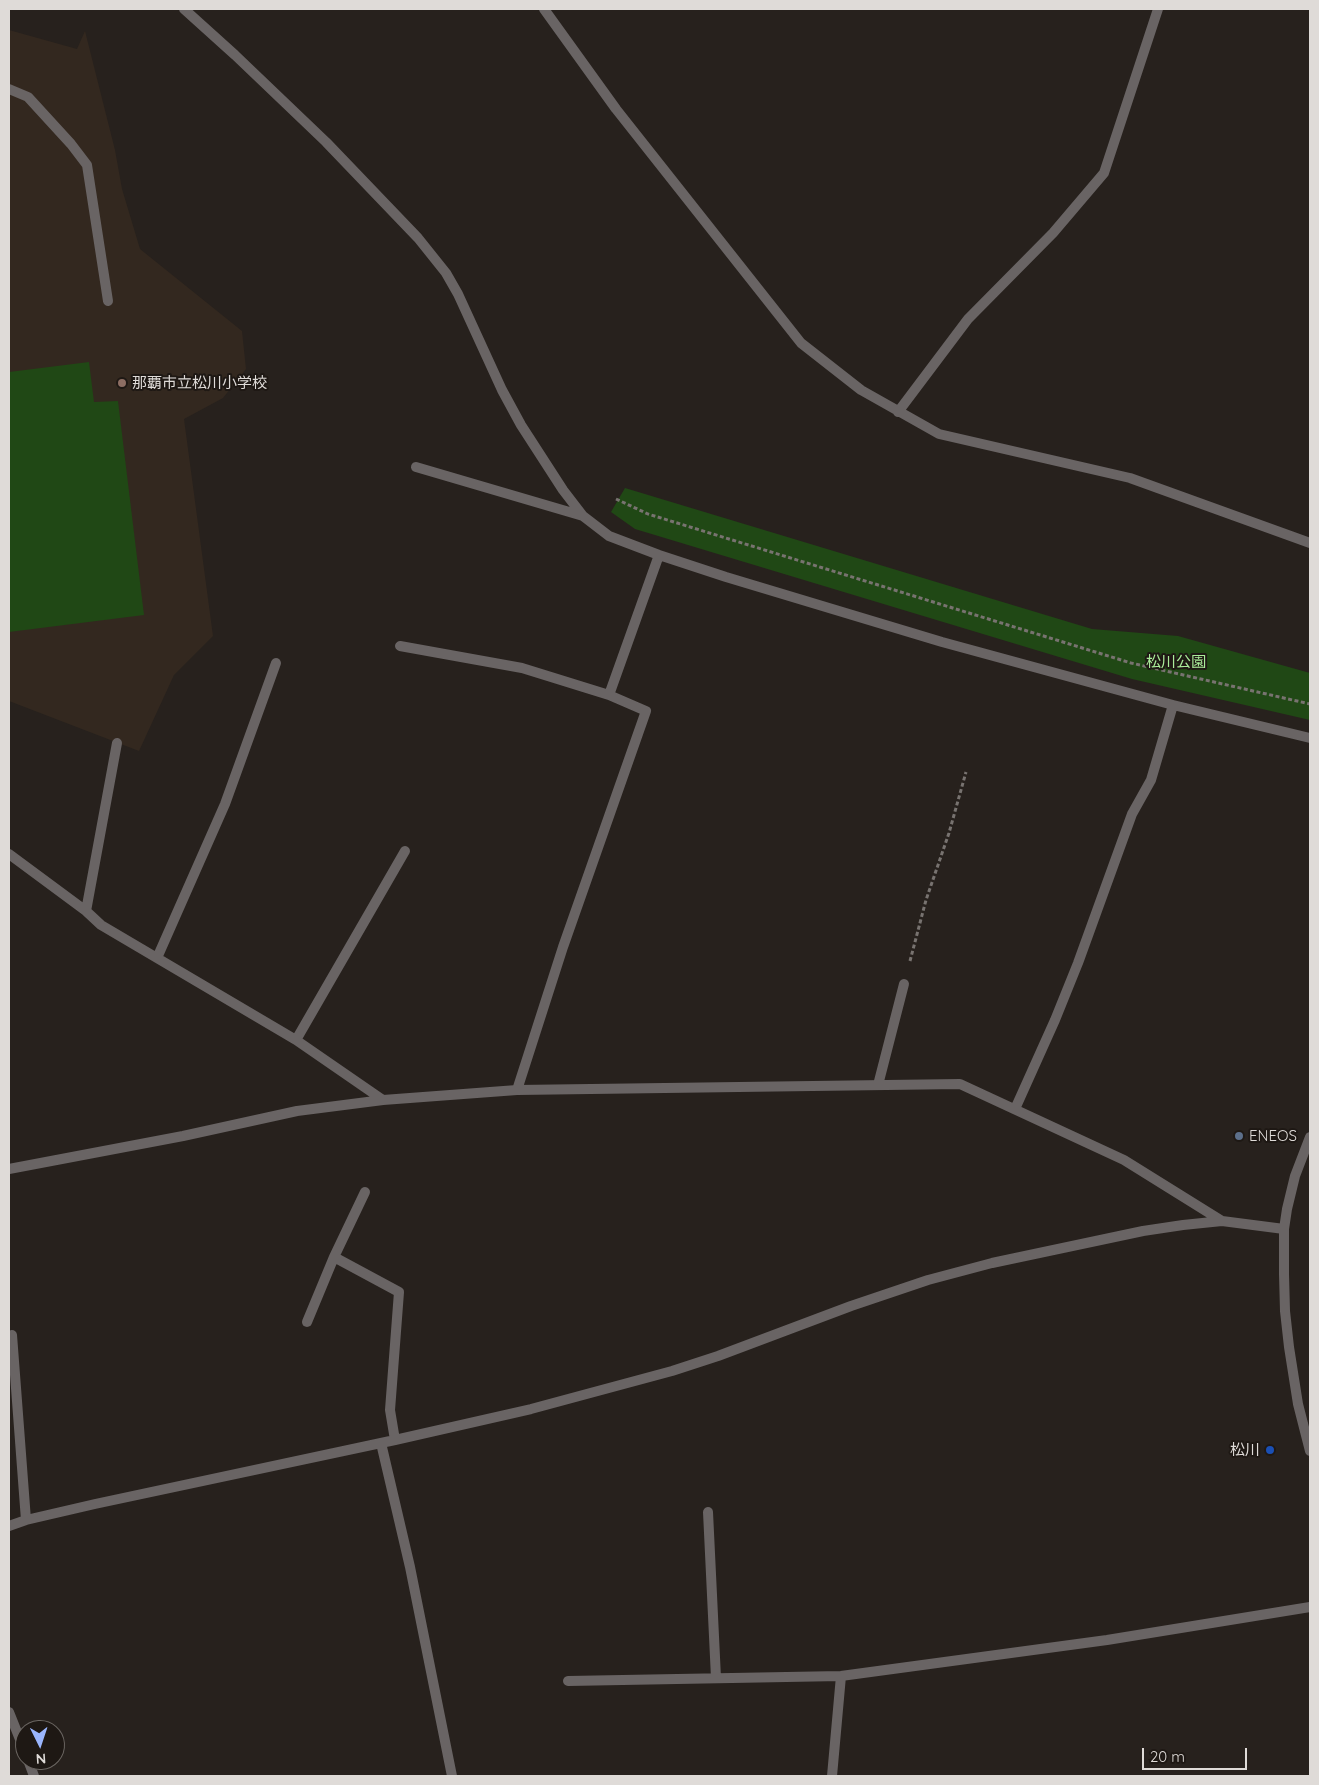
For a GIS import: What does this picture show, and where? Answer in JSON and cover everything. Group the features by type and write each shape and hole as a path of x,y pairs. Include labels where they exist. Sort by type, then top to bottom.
{"street":[{"path":"184,9 326,142 418,238 446,273 465,307 502,390 521,425 563,490 584,516 609,536 659,555 942,642 1173,705 1310,738"},
{"path":"544,9 616,108 801,343 861,390 940,434 1130,478 1310,543"},
{"path":"898,412 968,319 1053,233 1104,173 1158,9"},
{"path":"9,89 28,98 71,144 87,165 108,301"},
{"path":"416,467 584,516"},
{"path":"609,695 659,555"},
{"path":"400,646 522,668 609,695 646,711 563,947 517,1090"},
{"path":"157,958 225,804 276,663"},
{"path":"1015,1109 1078,963 1132,814 1151,780 1173,705"},
{"path":"86,911 117,743"},
{"path":"296,1040 405,851"},
{"path":"9,854 86,911 101,925 296,1040 383,1100"},
{"path":"878,1085 904,984"},
{"path":"9,1169 182,1136 297,1111 383,1100 517,1090 960,1084 1124,1160 1222,1221"},
{"path":"1310,1137 1293,1182 1284,1229 1285,1311 1289,1347 1298,1404 1310,1451"},
{"path":"307,1322 334,1257 365,1192"},
{"path":"9,1526 26,1520 104,1502 531,1409 672,1371 859,1304 958,1271 1143,1231 1222,1221 1284,1229"},
{"path":"334,1257 399,1292 390,1410 395,1440"},
{"path":"12,1335 26,1520"},
{"path":"381,1443 410,1566 452,1776"},
{"path":"708,1512 716,1678"},
{"path":"568,1681 841,1676 1107,1640 1310,1607"},
{"path":"832,1776 841,1676"},
{"path":"9,1712 15,1727"}],"path":[{"path":"616,499 648,514 1131,663 1310,704"},
{"path":"904,984 926,900 949,833 966,772"}],"shaded area":[{"name":"那覇市立松川小学校","path":"9,30 77,49 85,31 115,150 122,189 140,249 242,331 246,369 223,398 184,419 213,636 174,675 139,751 9,701"}],"green space":[{"path":"89,362 94,402 118,401 144,615 9,632 9,372"},
{"name":"松川公園","path":"625,488 1092,629 1178,636 1310,673 1310,720 1132,679 635,529 611,512"}],"place":[{"name":"那覇市立松川小学校","path":"122,383"},
{"name":"ENEOS","path":"1239,1136"},
{"name":"松川","path":"1270,1450"}]}
